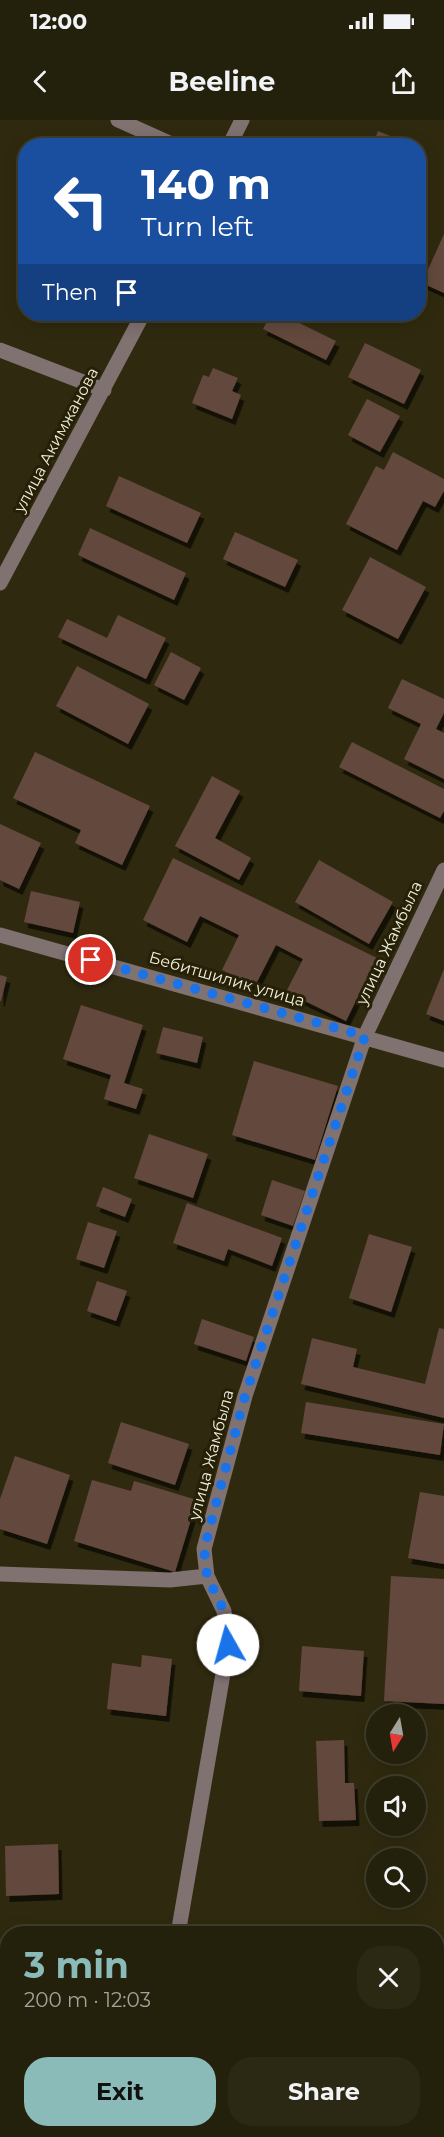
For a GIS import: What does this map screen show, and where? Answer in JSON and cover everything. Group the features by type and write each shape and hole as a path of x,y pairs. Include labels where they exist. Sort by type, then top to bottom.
{"street":[{"path":"118,120 158,138"},
{"path":"233,138 242,120"},
{"name":"улица Акимжанова","path":"0,583 139,321"},
{"path":"0,350 104,390"},
{"name":"улица Жамбыла","path":"179,1926 228,1645 224,1611 207,1576 204,1549 245,1396 365,1036 444,870"},
{"name":"Бебитшилик улица","path":"0,934 444,1060"},
{"path":"0,1574 170,1580 207,1576"}],"building":[{"path":"378,131 395,138 375,138"},
{"path":"444,234 444,293 426,285 426,274"},
{"path":"267,321 295,321 336,341 326,360 263,329"},
{"path":"365,343 421,370 404,404 348,377"},
{"path":"213,368 238,378 232,391 241,395 232,419 192,403 203,375 209,377"},
{"path":"367,399 400,416 380,452 348,435"},
{"path":"393,452 444,479 444,491 435,507 423,501 397,550 346,524 376,466 384,470"},
{"path":"119,476 201,513 187,543 106,506"},
{"path":"90,528 186,573 174,600 78,555"},
{"path":"235,532 298,560 285,587 223,559"},
{"path":"370,557 426,587 398,639 342,610"},
{"path":"118,615 166,638 146,679 58,637 67,619 107,638"},
{"path":"171,652 201,668 184,700 154,685"},
{"path":"77,666 149,704 128,744 56,706"},
{"path":"402,679 444,699 444,713 436,729 444,733 444,779 404,759 421,724 388,708"},
{"path":"352,742 444,789 444,811 440,818 339,767"},
{"path":"35,752 150,806 122,865 75,843 81,830 13,798"},
{"path":"212,776 240,791 215,838 251,858 239,880 175,846"},
{"path":"0,824 41,843 19,889 0,880"},
{"path":"173,858 377,958 346,1021 286,992 303,959 276,945 255,986 222,970 239,935 200,916 187,942 143,920"},
{"path":"319,860 393,902 369,944 295,902"},
{"path":"31,891 80,902 73,933 24,922"},
{"path":"444,969 444,1021 426,1014"},
{"path":"0,975 7,977 1,1001 0,1001"},
{"path":"81,1005 143,1025 124,1083 143,1089 136,1109 104,1099 111,1075 63,1059"},
{"path":"163,1027 203,1037 197,1063 156,1053"},
{"path":"254,1061 338,1086 315,1160 232,1135"},
{"path":"149,1134 208,1154 193,1198 134,1178"},
{"path":"272,1180 305,1191 293,1226 261,1215"},
{"path":"103,1187 132,1199 125,1217 96,1206"},
{"path":"187,1203 282,1238 272,1266 228,1249 224,1261 173,1243"},
{"path":"88,1222 117,1231 104,1268 76,1259"},
{"path":"369,1234 412,1247 391,1312 349,1298"},
{"path":"97,1281 127,1291 116,1321 87,1311"},
{"path":"202,1319 254,1337 246,1361 194,1344"},
{"path":"439,1328 444,1329 444,1418 301,1384 312,1338 357,1349 353,1367 425,1384"},
{"path":"306,1402 444,1424 440,1455 301,1433"},
{"path":"121,1422 189,1444 175,1485 108,1463"},
{"path":"15,1456 70,1475 47,1544 0,1529 0,1499"},
{"path":"92,1480 131,1491 134,1481 197,1500 175,1572 74,1541"},
{"path":"420,1492 444,1496 444,1564 408,1558"},
{"path":"391,1576 444,1579 444,1704 384,1701"},
{"path":"302,1646 364,1651 361,1696 299,1691"},
{"path":"142,1655 172,1659 166,1716 107,1709 112,1663 141,1667"},
{"path":"344,1740 345,1783 354,1783 356,1820 319,1821 316,1741"},
{"path":"58,1844 59,1894 6,1896 5,1846"}],"route":[{"path":"91,960 365,1036 245,1396 204,1549 207,1576 224,1611 228,1645"}]}
